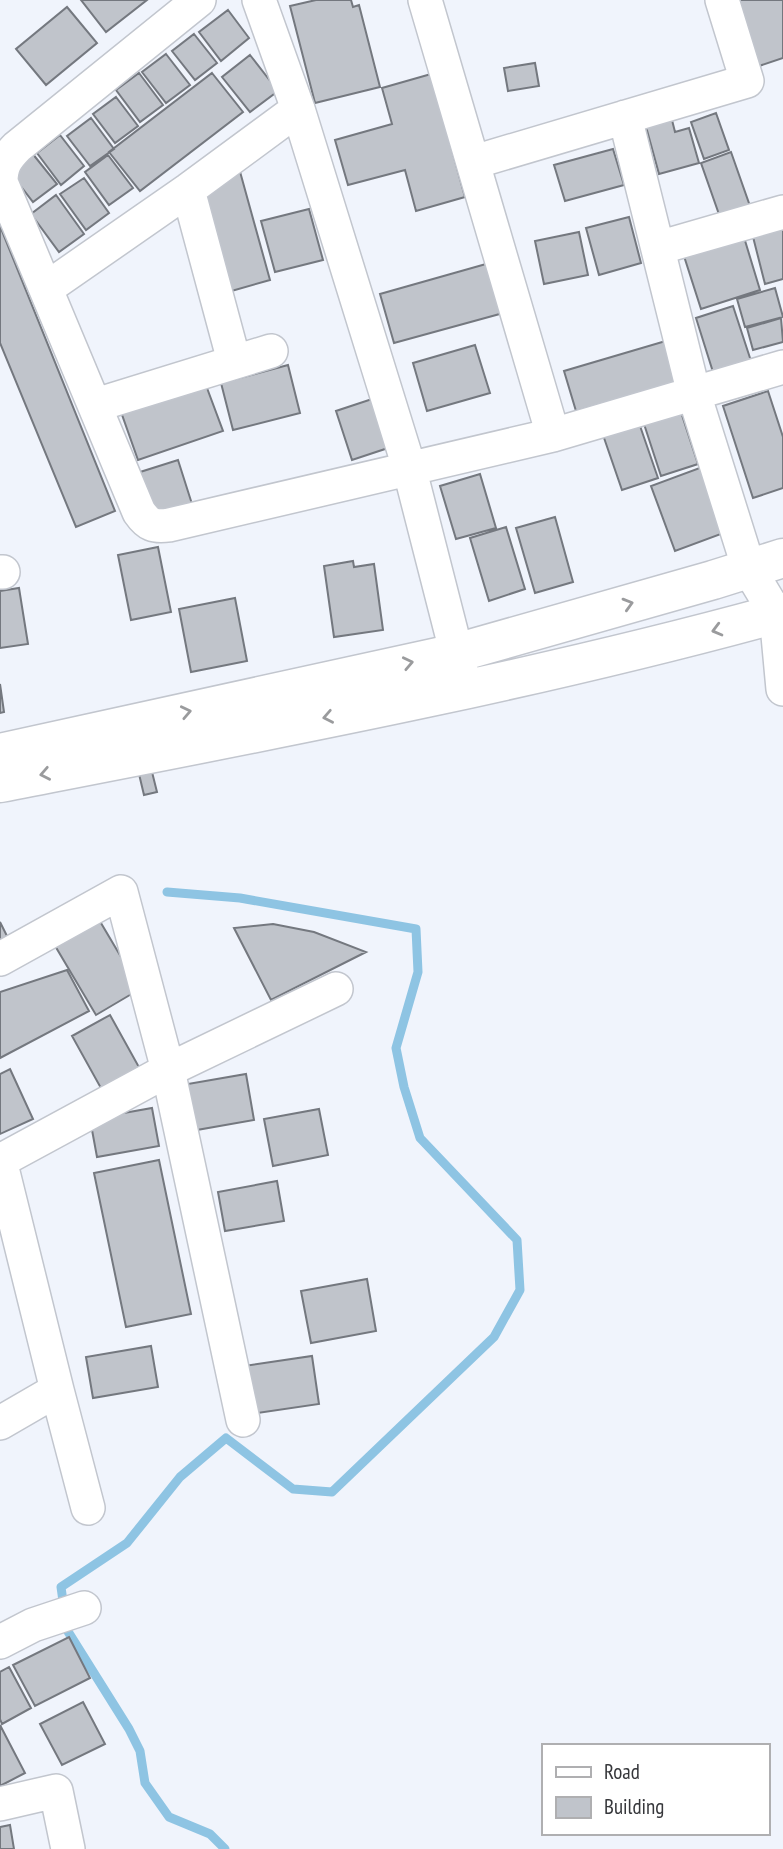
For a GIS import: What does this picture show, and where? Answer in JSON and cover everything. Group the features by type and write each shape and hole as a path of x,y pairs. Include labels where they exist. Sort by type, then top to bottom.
{"street":[{"path":"199,0 7,157 1,168 1,182 145,521 156,526 553,435 783,367"},
{"path":"425,0 553,435"},
{"path":"474,162 747,81 722,0"},
{"path":"263,1 409,467 466,689"},
{"path":"47,288 298,109"},
{"path":"625,117 694,394 766,563 779,613 783,689"},
{"path":"188,190 234,361"},
{"path":"658,248 783,212"},
{"path":"96,405 271,351"},
{"path":"0,783 82,751 456,653 766,563"},
{"path":"128,741 466,689 695,636 779,613"},
{"path":"0,753 82,751"},
{"path":"0,959 121,892 168,1070 243,1420"},
{"path":"88,1508 0,1161 168,1070 336,989"},
{"path":"0,1423 57,1390"},
{"path":"0,1642 33,1625 84,1608"},
{"path":"0,1804 56,1791 68,1849"}],"building":[{"path":"81,0 147,0 106,32"},
{"path":"316,0 351,0 353,7 359,5 380,87 315,103 290,6"},
{"path":"732,0 783,0 783,58 756,67"},
{"path":"67,7 97,43 46,85 16,49"},
{"path":"228,10 249,38 221,61 199,32"},
{"path":"194,34 217,63 195,80 172,51"},
{"path":"166,54 190,85 166,103 142,72"},
{"path":"250,55 278,91 250,112 222,77"},
{"path":"535,63 539,86 508,91 504,68"},
{"path":"139,73 163,105 140,122 116,90"},
{"path":"212,73 243,112 140,191 109,152"},
{"path":"431,74 465,197 416,211 405,170 348,185 335,140 392,124 382,88"},
{"path":"116,97 138,126 115,143 93,114"},
{"path":"716,113 729,150 704,159 691,122"},
{"path":"671,116 675,132 689,128 699,163 659,174 645,123"},
{"path":"91,118 114,149 90,166 67,136"},
{"path":"60,135 84,166 61,185 37,153"},
{"path":"613,149 624,185 565,201 554,165"},
{"path":"731,152 751,209 721,220 701,163"},
{"path":"32,153 57,184 33,202 9,171"},
{"path":"108,155 133,188 109,205 85,172"},
{"path":"239,168 270,280 228,292 199,196"},
{"path":"84,178 109,213 86,230 60,194"},
{"path":"56,195 84,234 59,252 31,214"},
{"path":"309,209 323,260 275,272 261,221"},
{"path":"629,217 641,263 599,275 586,228"},
{"path":"783,220 783,279 765,284 751,229"},
{"path":"0,226 115,511 76,527 0,343"},
{"path":"579,232 588,275 544,284 535,241"},
{"path":"743,234 760,290 701,309 683,253"},
{"path":"493,262 507,312 394,343 380,294"},
{"path":"775,288 783,317 745,327 737,299"},
{"path":"733,306 751,361 713,372 696,318"},
{"path":"781,318 783,342 753,350 747,328"},
{"path":"669,340 681,381 576,411 564,371"},
{"path":"475,345 490,393 427,411 413,363"},
{"path":"288,365 300,413 233,430 221,383"},
{"path":"204,380 223,431 138,460 120,409"},
{"path":"768,391 783,437 783,488 753,498 723,406"},
{"path":"372,399 388,448 352,460 336,411"},
{"path":"681,412 698,464 661,476 644,424"},
{"path":"639,423 658,478 622,490 603,435"},
{"path":"178,460 192,504 152,517 137,473"},
{"path":"705,466 729,531 675,551 651,486"},
{"path":"480,474 496,528 456,539 440,486"},
{"path":"555,517 573,582 535,593 516,528"},
{"path":"506,527 525,589 489,601 470,538"},
{"path":"158,547 171,612 131,620 118,555"},
{"path":"353,561 354,567 374,564 383,630 334,637 324,566"},
{"path":"19,588 28,644 0,648 0,591"},
{"path":"235,598 247,661 191,672 179,609"},
{"path":"0,684 4,712 0,713"},
{"path":"152,772 157,792 144,795 139,774"},
{"path":"98,918 140,989 96,1015 54,944"},
{"path":"0,922 13,948 0,955"},
{"path":"273,924 314,932 366,952 271,1000 234,928"},
{"path":"67,970 89,1011 0,1058 0,992"},
{"path":"110,1015 140,1069 102,1090 72,1036"},
{"path":"10,1069 33,1119 0,1134 0,1074"},
{"path":"246,1074 254,1120 191,1131 182,1085"},
{"path":"152,1108 159,1146 97,1157 90,1119"},
{"path":"319,1109 328,1155 273,1166 264,1119"},
{"path":"159,1160 191,1314 126,1327 94,1173"},
{"path":"277,1181 284,1221 225,1231 218,1192"},
{"path":"367,1279 376,1331 311,1343 301,1291"},
{"path":"151,1346 158,1387 93,1398 86,1357"},
{"path":"312,1356 319,1404 251,1414 244,1366"},
{"path":"69,1637 90,1678 35,1706 13,1665"},
{"path":"9,1667 31,1708 2,1724 0,1672"},
{"path":"83,1702 105,1744 62,1765 40,1724"},
{"path":"0,1725 25,1773 0,1786"},
{"path":"10,1825 14,1849 0,1849 0,1827"}],"waterway":[{"path":"167,892 240,898 416,929 418,972 396,1048 404,1087 420,1138 517,1240 520,1290 494,1337 332,1492 293,1489 226,1438 180,1477 127,1543 61,1587 67,1630 129,1729 140,1751 145,1783 169,1817 210,1834 225,1849"}]}
